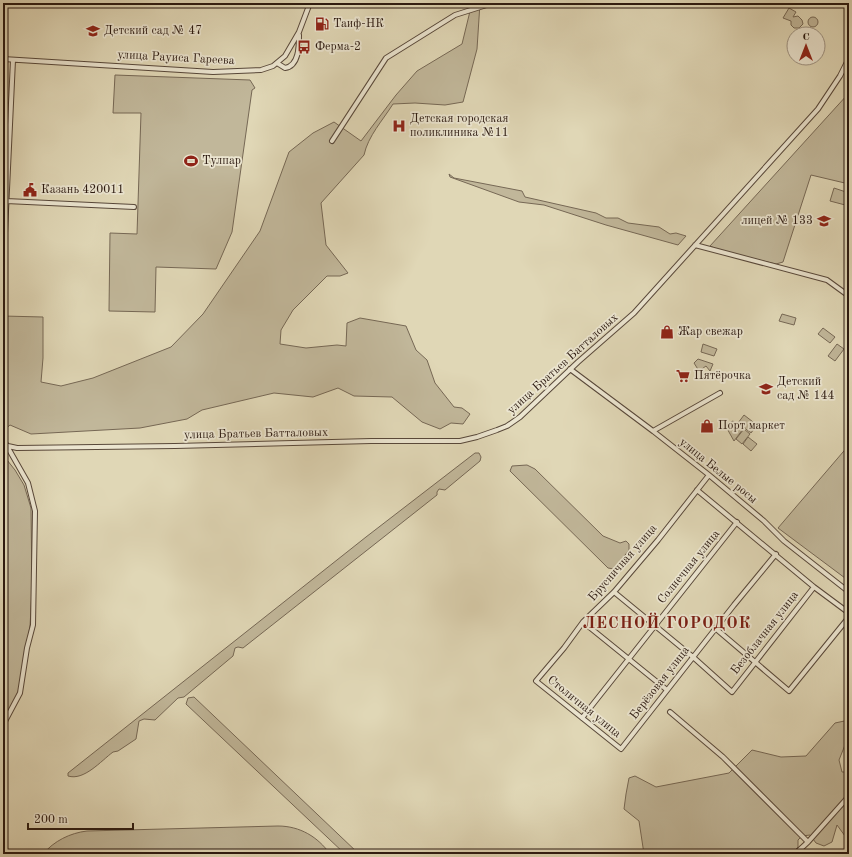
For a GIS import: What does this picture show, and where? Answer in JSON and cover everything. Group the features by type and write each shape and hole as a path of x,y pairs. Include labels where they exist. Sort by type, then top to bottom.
{"street":[{"name":"улица Рауиса Гареева","path":"3,59 214,72 261,70 277,63 285,56 300,32 310,3"},
{"path":"332,141 386,58 455,15 493,3"},
{"path":"277,63 285,68 289,68 292,64 298,55 300,32"},
{"name":"улица Братьев Батталовых","path":"3,447 5,442 18,448 371,441 460,441 477,437 507,426 634,313 818,109 840,76 849,58"},
{"path":"4,294 6,201 13,60"},
{"path":"6,201 134,207"},
{"path":"696,245 827,280 849,296"},
{"name":"улица Белые росы","path":"570,370 653,431 764,521 784,541 849,592"},
{"path":"653,431 720,394"},
{"path":"3,725 20,693 27,648 33,625 35,511 28,483 5,442"},
{"name":"Брусничная улица","path":"536,681 564,648 583,622 614,592 658,540 709,476"},
{"path":"697,490 814,587 849,613"},
{"name":"Солнечная улица","path":"582,718 737,522"},
{"name":"Берёзовая улица","path":"621,749 776,554"},
{"name":"Безоблачная улица","path":"693,658 732,692 814,587"},
{"path":"614,592 693,658"},
{"path":"716,628 789,691 849,617"},
{"path":"583,622 667,690"},
{"name":"Столичная улица","path":"536,681 621,749"},
{"path":"670,712 723,757 808,842"},
{"path":"795,854 808,842 849,796"}],"shaded area":[{"path":"460,3 472,3 457,7"},
{"path":"472,3 480,3 477,49 463,102 445,105 415,103 393,104 372,135 364,155 321,203 326,245 348,273 340,276 327,276 293,310 281,330 280,344 306,348 337,345 346,346 347,323 360,318 406,326 416,350 427,360 435,383 454,407 462,408 470,414 463,424 451,423 440,429 422,422 392,397 354,396 338,388 313,397 274,393 202,410 187,419 140,428 31,434 10,425 3,431 3,316 43,317 43,358 41,382 61,386 93,378 171,347 203,314 260,231 289,152 313,133 334,122 361,141 396,95 417,71 462,44"},
{"path":"789,8 796,12 793,17 798,16 802,20 803,24 801,26 792,26 791,21 783,18"},
{"path":"815,17 818,20 817,26 809,26 809,18"},
{"name":"Тулпар","path":"115,75 250,80 255,88 252,90 232,232 216,269 156,267 155,312 109,311 110,233 137,234 141,113 113,113"},
{"path":"848,94 849,184 811,175 783,262 776,264 721,251 710,246"},
{"path":"449,174 454,178 522,191 525,197 596,213 606,218 618,218 628,223 659,227 670,234 676,233 686,236 678,245 606,225 544,205 519,202 450,177"},
{"path":"834,188 849,193 849,206 830,201"},
{"path":"782,314 796,318 794,325 779,321"},
{"path":"823,328 835,337 830,343 818,334"},
{"path":"703,344 717,349 714,356 701,352"},
{"path":"837,344 844,349 835,361 828,356"},
{"path":"698,359 713,364 710,371 706,366 699,371 694,363"},
{"path":"744,415 757,425 751,433 738,423"},
{"path":"733,421 743,429 734,441 725,425"},
{"path":"744,429 750,434 742,444 736,439"},
{"path":"748,437 757,444 751,451 743,444"},
{"path":"849,445 849,581 778,528"},
{"path":"475,453 479,453 481,457 480,461 445,490 439,489 437,495 243,648 235,648 233,656 184,697 178,698 155,720 144,719 139,721 136,739 118,751 113,752 86,773 74,777 68,776 68,773 366,537"},
{"path":"3,455 15,470 24,485 31,508 32,591 30,626 20,686 3,722"},
{"path":"527,465 535,469 603,536 620,543 626,541 629,544 629,550 614,569 608,568 510,471 512,466"},
{"path":"194,697 359,854 345,854 186,704 188,698"},
{"path":"849,720 849,740 847,740 839,760 842,772 849,772 849,835 845,836 837,825 832,842 824,846 816,843 810,835 802,836 798,840 798,847 791,854 644,854 639,821 624,809 629,778 635,776 656,787 729,773 752,750 781,757 806,756 835,723"},
{"path":"278,826 301,830 320,842 330,854 43,854 52,845 63,838 87,831"}],"place":[{"name":"Таиф-НК","path":"322,24"},
{"name":"Детский сад № 47","path":"93,31"},
{"name":"Ферма-2","path":"304,47"},
{"name":"Детская городская поликлиника №11","path":"399,126"},
{"name":"Тулпар","path":"191,161"},
{"name":"Казань 420011","path":"30,190"},
{"name":"лицей № 133","path":"824,221"},
{"name":"Жар свежар","path":"667,332"},
{"name":"Пятёрочка","path":"683,376"},
{"name":"Детский сад № 144","path":"766,389"},
{"name":"Порт маркет","path":"707,426"}],"district":[{"name":"ЛЕСНОЙ ГОРОДОК","path":"667,624"}]}
